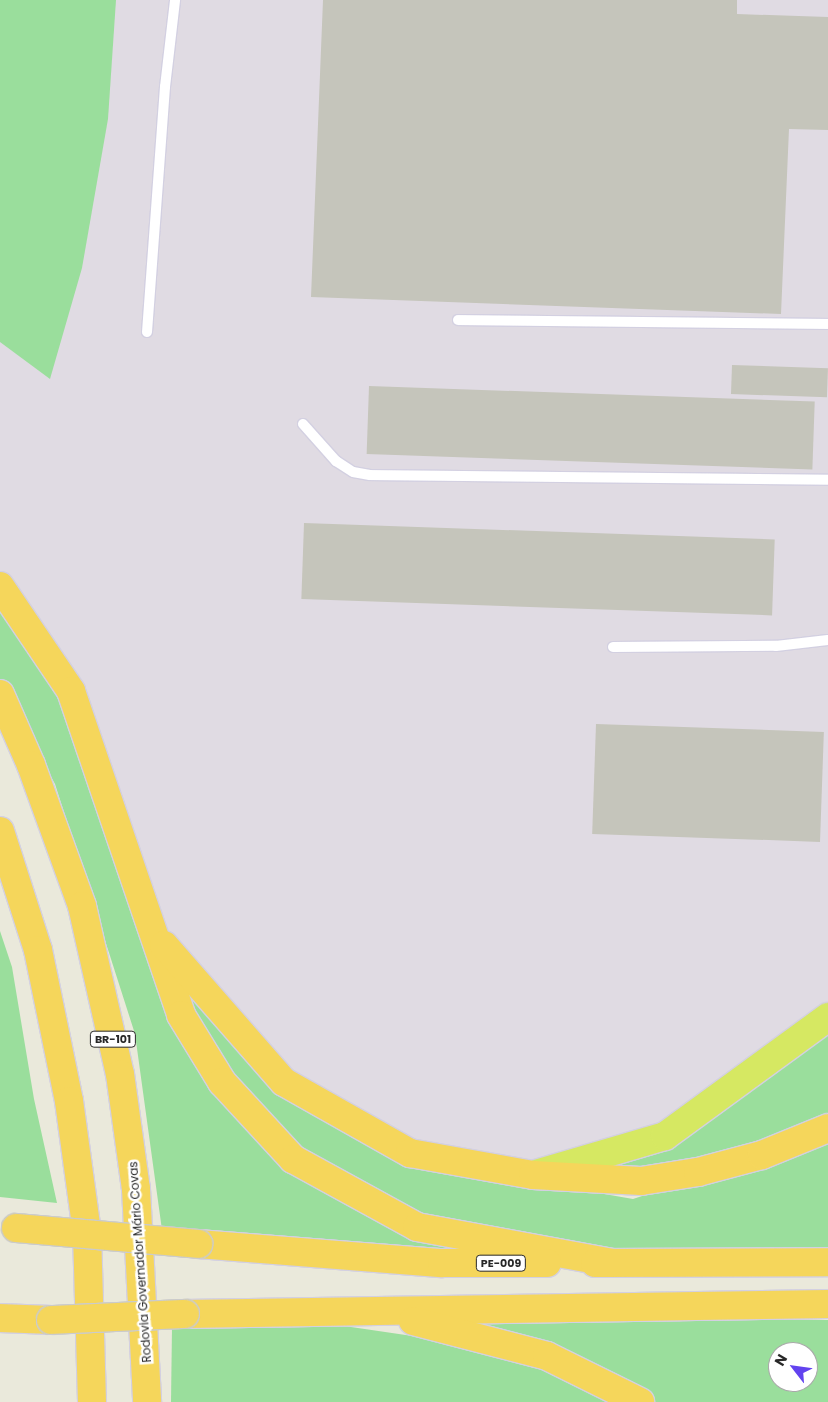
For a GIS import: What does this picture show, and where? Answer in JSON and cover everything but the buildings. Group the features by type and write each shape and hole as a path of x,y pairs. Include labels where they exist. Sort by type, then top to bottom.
{"highway":[{"path":"0,586 71,691 156,936 181,1015 222,1082 293,1159 417,1227 613,1263"},
{"name":"Rodovia Governador Mário Covas","path":"0,694 34,772 82,906 120,1074 136,1189 148,1402"},
{"path":"0,831 38,950 69,1101 88,1233 92,1402"},
{"path":"156,936 284,1082 410,1153 533,1175 622,1182 660,1179 762,1155 828,1128"},
{"name":"PE-009","path":"8,1227 442,1263 816,1262"},
{"path":"0,1318 51,1320 185,1314 367,1310 828,1304"},
{"path":"367,1310 547,1356 640,1402"}],"main road":[{"path":"533,1175 665,1136 828,1018"}],"lane":[{"path":"147,332 164,87 175,0"},
{"path":"458,320 828,324"},
{"path":"303,424 336,461 353,472 370,476 828,480"},
{"path":"613,647 776,646 828,640"}],"shaded area":[{"path":"0,0 828,0 828,1017 702,1111 533,1175 410,1153 332,1112 156,936 0,586"}],"green space":[{"path":"0,0 116,0 108,119 82,268 50,379 0,342"},
{"path":"0,586 71,691 173,1019 293,1166 530,1256 162,1230 135,1034 55,784 0,682"},
{"path":"0,931 12,967 34,1099 57,1203 0,1197"},
{"path":"171,961 208,1005 404,1159 633,1199 828,1135 828,1252 601,1250 426,1217 301,1151 231,1084 188,1014"},
{"path":"828,1029 828,1120 692,1168 583,1170"},
{"path":"421,1317 828,1320 828,1402 654,1402 552,1349"},
{"path":"317,1322 426,1338 561,1374 615,1402 171,1402 172,1327"}]}
